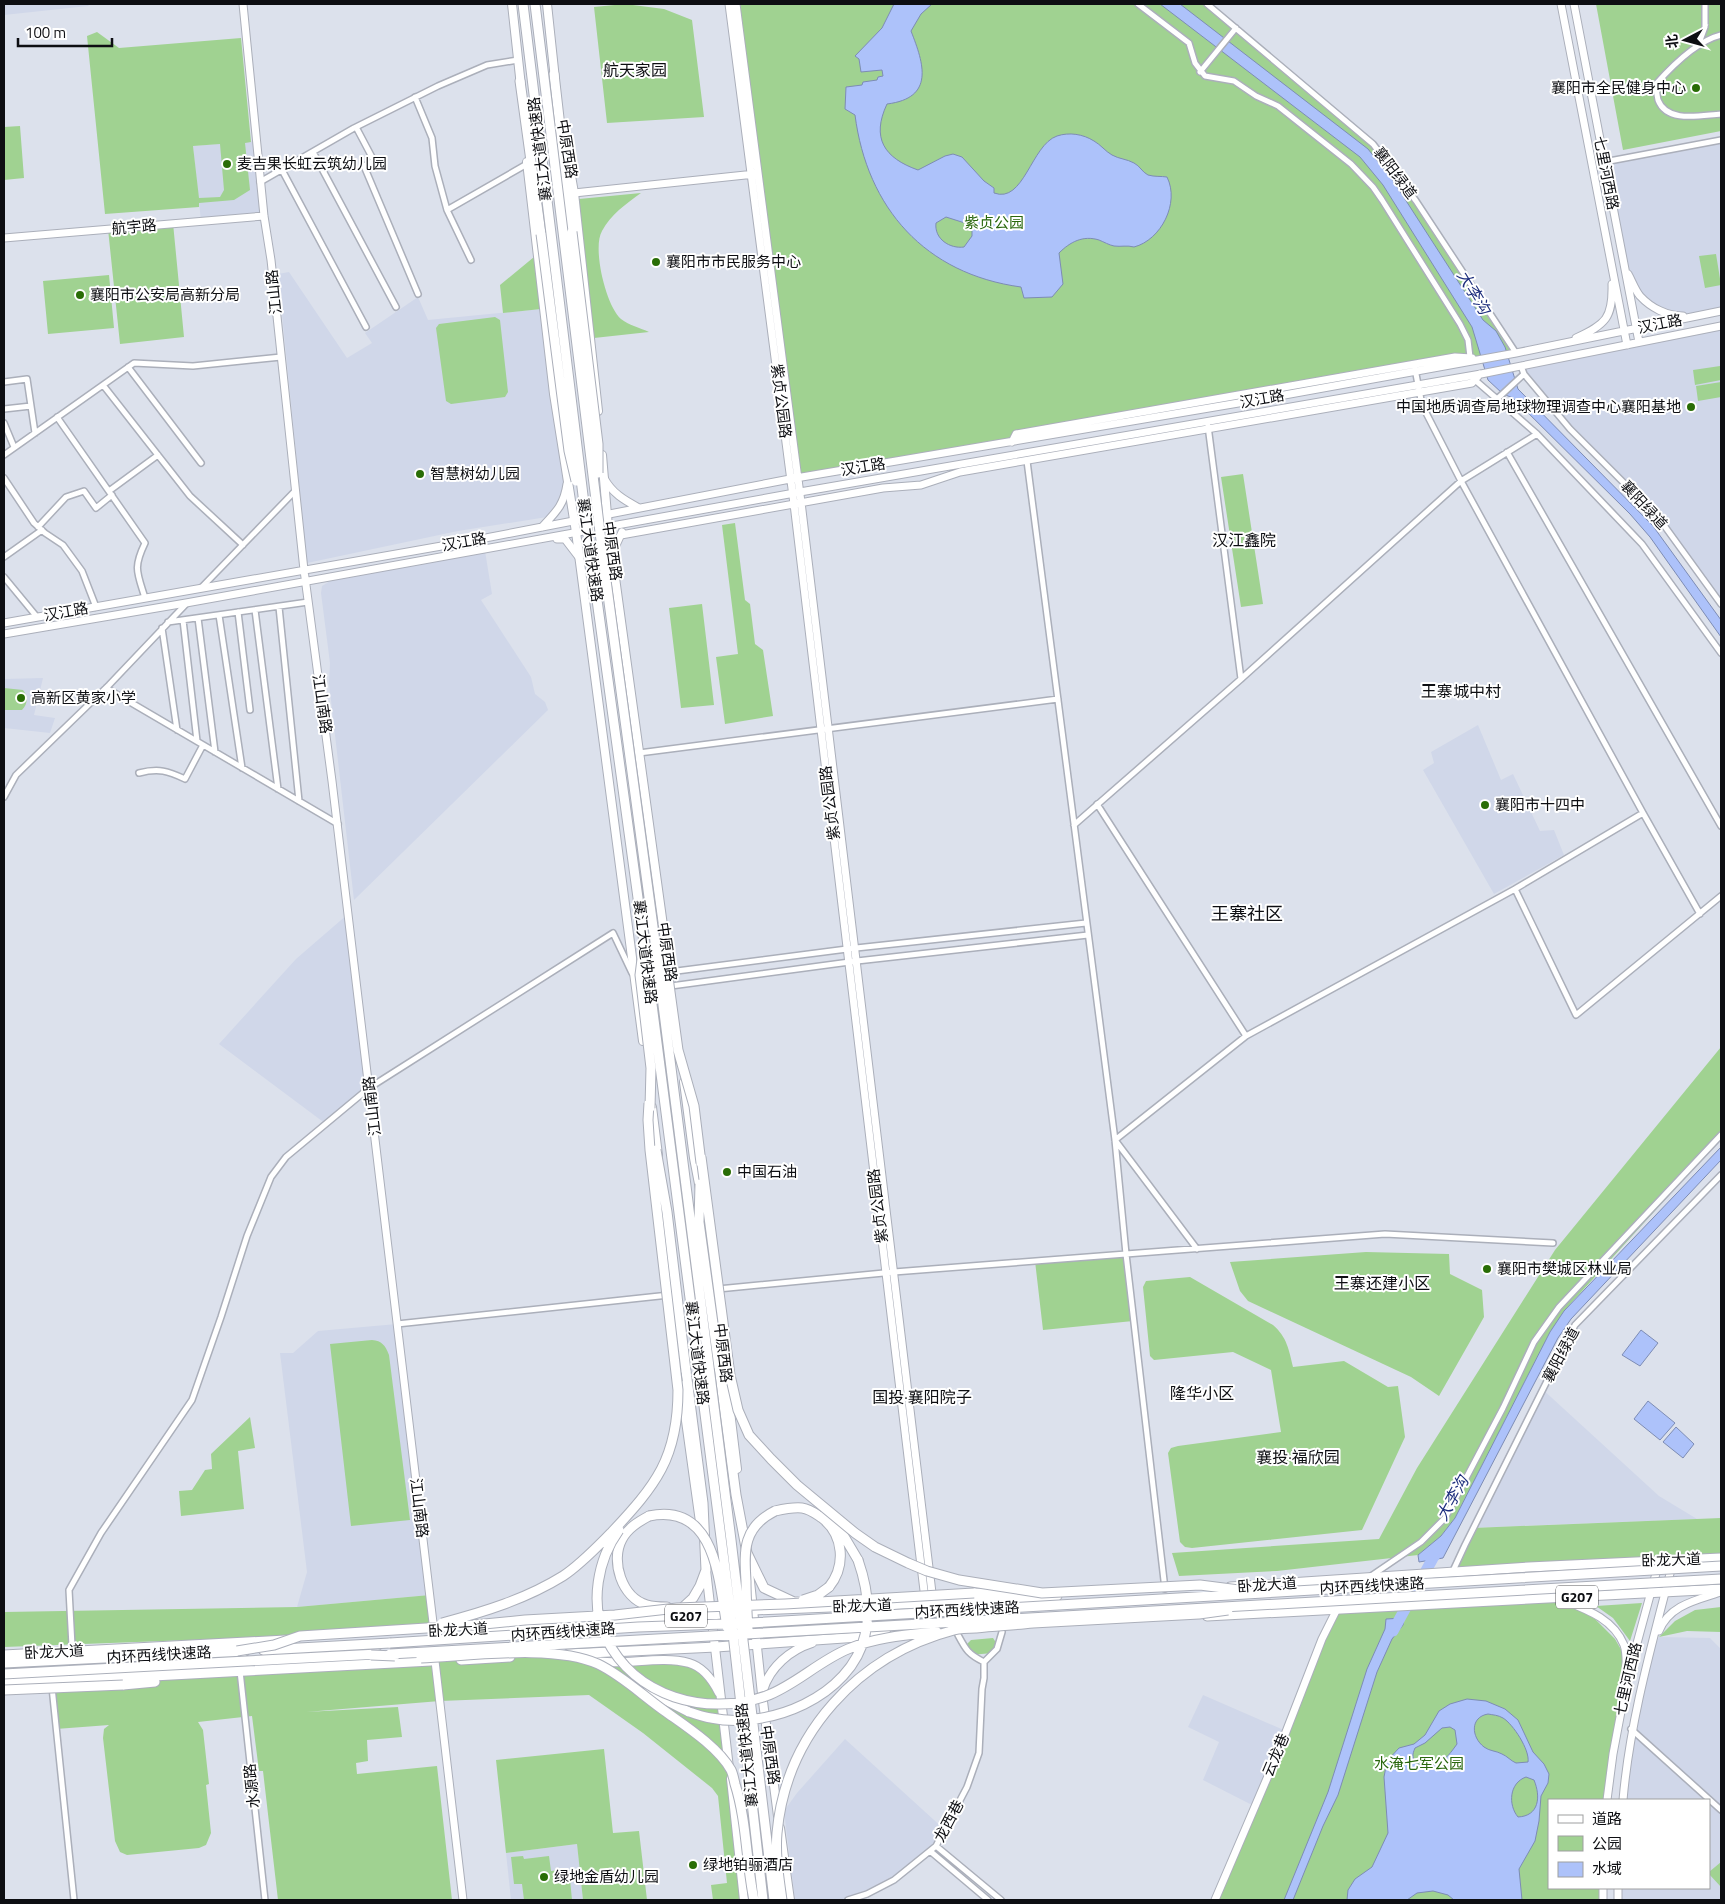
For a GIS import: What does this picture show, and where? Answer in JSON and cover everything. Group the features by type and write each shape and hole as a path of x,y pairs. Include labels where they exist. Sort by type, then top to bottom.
{"highway":[{"name":"襄江大道快速路","path":"522,4 593,575 644,941 730,1607 763,1900"},
{"name":"襄江大道快速路","path":"535,4 605,573 654,934 732,1540 774,1900"},
{"path":"554,74 598,444 598,477 607,547 605,573"},
{"path":"520,82 569,451 576,480 585,550 593,575"},
{"path":"371,1655 421,1658 506,1654 575,1656 596,1664 688,1712 711,1718 735,1720 769,1717 800,1707 831,1688 847,1672 858,1656 866,1635 868,1612 865,1579 858,1560 836,1523 770,1459 749,1435 738,1410 730,1375 694,1106 678,1050 668,970 654,934"},
{"path":"644,941 640,975 650,1068 648,1120 650,1150 676,1362 678,1409 677,1428 670,1452 660,1474 615,1536 605,1554 598,1578 598,1606 605,1637 617,1656 646,1684 663,1694 685,1701 726,1704 766,1696 782,1688 826,1659 850,1648 878,1639 1199,1614 1272,1603"},
{"path":"643,1619 680,1610 693,1598 706,1570 703,1503 668,1212 657,1160 649,1103"},
{"path":"701,1157 699,1222 736,1496 747,1553 764,1588 794,1602 894,1600 913,1604"},
{"path":"797,1485 855,1534 875,1547 908,1563 959,1580 1042,1593"},
{"path":"422,1629 469,1616 524,1596 564,1575 596,1548 635,1507"},
{"path":"751,1709 745,1567 745,1551 748,1538 754,1526 764,1516 782,1510 803,1508 814,1512 836,1534 841,1558 835,1579 829,1587 810,1598 784,1604"},
{"path":"677,1608 647,1605 637,1600 626,1587 620,1575 618,1553 621,1540 638,1521 649,1516 661,1514 686,1519 697,1528 708,1542 716,1566 741,1708"},
{"name":"卧龙大道","path":"4,1655 712,1615 754,1610 930,1604 1660,1560 1721,1558"},
{"name":"内环西线快速路","path":"4,1663 1721,1566"},
{"name":"内环西线快速路","path":"4,1674 1721,1579"},
{"path":"237,1651 274,1645 300,1636 615,1615 677,1608 974,1593 1042,1593 1200,1586 1272,1592"},
{"name":"卧龙大道","path":"4,1684 716,1647 1360,1607 1721,1591"},
{"path":"782,1900 777,1833 782,1803 794,1765 812,1731 831,1705 852,1683 875,1665 900,1650 957,1632"},
{"path":"4,1650 59,1646 159,1646"},
{"path":"4,1690 123,1685 226,1672"},
{"path":"616,1674 697,1734 731,1770 740,1799 754,1900"}],"main road":[{"path":"512,4 527,164 554,394 576,532 636,983 662,1192 660,1229 712,1615 744,1900"},
{"name":"中原西路","path":"547,4 554,74 574,193 595,372 606,514 694,1158 705,1213 754,1610 762,1694 790,1900"},
{"path":"762,1694 766,1680 781,1661 803,1646 824,1639"},
{"path":"556,1655 599,1662 659,1661 690,1663 712,1680 722,1697"}],"street":[{"name":"江山路","path":"243,4 260,182 271,260 306,581"},
{"name":"紫贞公园路","path":"729,4 755,174"},
{"name":"紫贞公园路","path":"736,4 755,174 798,503 851,949 848,962 886,1273 930,1604"},
{"path":"1138,4 1189,43 1194,63 1200,72 1235,30"},
{"path":"1207,4 1215,4"},
{"name":"襄阳绿道","path":"1207,4 1235,30 1373,144 1416,201 1516,353"},
{"name":"七里河西路","path":"1561,4 1627,345"},
{"name":"七里河西路","path":"1574,4 1639,342"},
{"path":"1698,46 1705,27 1705,4"},
{"path":"1721,35 1712,37 1673,64 1656,84 1659,101 1668,112 1684,116 1721,114"},
{"path":"260,182 356,127 415,98 487,65 518,60"},
{"name":"襄阳绿道","path":"1200,72 1205,76 1215,79 1234,81 1256,96 1278,106 1351,164 1373,187 1382,200 1460,324 1474,358"},
{"path":"415,98 432,138 435,166 447,210 471,260"},
{"path":"356,127 374,161 364,166 418,294"},
{"path":"1604,162 1721,140"},
{"path":"313,152 396,307"},
{"path":"447,210 527,164"},
{"path":"282,170 366,327"},
{"path":"574,193 755,174"},
{"name":"航宇路","path":"4,238 264,216"},
{"path":"1624,265 1639,295 1653,307 1672,316 1699,316"},
{"path":"1564,343 1593,330 1604,321 1612,304 1612,266"},
{"name":"汉江路","path":"4,623 542,527 794,478 1012,442 1415,367 1516,353 1721,311"},
{"name":"汉江路","path":"4,634 1207,420 1419,384 1478,377 1521,366 1721,326"},
{"path":"4,455 134,363 193,366 281,358"},
{"name":"襄阳绿道","path":"1521,366 1524,374 1570,429 1658,517 1721,604"},
{"path":"128,367 201,463"},
{"path":"1415,367 1422,405 1460,481 1700,914"},
{"path":"1499,397 1524,374"},
{"path":"621,535 883,488 921,485 960,472 1472,384 1478,377 1642,544 1721,653"},
{"path":"4,382 27,379 34,433"},
{"path":"103,385 190,496 243,545"},
{"path":"4,408 31,406"},
{"path":"57,417 145,542 137,562 138,576 145,598"},
{"path":"1207,420 1241,679"},
{"path":"4,423 14,447"},
{"path":"1074,825 1241,679 1460,481 1536,434"},
{"path":"1507,452 1721,826"},
{"path":"4,557 40,528 66,497 84,492 96,508 110,493 158,455"},
{"path":"1027,461 1115,1140 1126,1254 1165,1591"},
{"path":"603,476 610,488 620,498 639,508"},
{"path":"4,478 40,528 63,545 82,571 96,607"},
{"path":"542,527 565,499 568,481"},
{"path":"201,588 296,492"},
{"path":"612,554 626,526 640,522"},
{"path":"544,538 565,539 579,557"},
{"path":"4,577 37,617"},
{"name":"江山南路","path":"306,581 338,824 434,1631"},
{"path":"168,622 308,602"},
{"path":"4,797 16,775 106,688 186,603"},
{"path":"279,606 299,801"},
{"path":"255,610 278,789"},
{"path":"238,612 250,710"},
{"path":"219,615 242,768"},
{"path":"198,618 215,752"},
{"path":"184,620 197,741"},
{"path":"162,628 178,730"},
{"path":"106,688 338,824"},
{"path":"639,753 1058,699"},
{"path":"139,773 149,770 167,770 185,779 203,745"},
{"path":"1097,804 1246,1036"},
{"path":"1115,1140 1246,1036 1515,889 1643,813"},
{"path":"1515,889 1576,1015 1721,896"},
{"path":"669,972 1086,922"},
{"path":"72,1646 69,1590 101,1533 192,1400 247,1236 271,1177 286,1157 369,1088 613,933 636,983"},
{"path":"671,986 848,962 1088,935"},
{"name":"紫贞公园路","path":"851,949 857,961 894,1272 930,1604"},
{"path":"1369,1578 1421,1542 1445,1518 1503,1408 1534,1342 1559,1307 1721,1134"},
{"path":"1115,1140 1196,1249"},
{"name":"襄阳绿道","path":"1452,1573 1575,1325 1721,1175"},
{"path":"715,1289 894,1272 1385,1234 1553,1243"},
{"path":"397,1324 669,1295"},
{"name":"七里河西路","path":"1607,1799 1613,1754 1627,1680 1660,1560"},
{"name":"七里河西路","path":"1623,1799 1626,1760 1632,1729 1674,1560"},
{"path":"1648,1659 1661,1625 1672,1611 1721,1591"},
{"path":"1557,1598 1597,1614 1614,1630 1624,1646 1627,1680"},
{"name":"云龙巷","path":"1215,1900 1277,1755 1322,1639 1337,1609"},
{"path":"957,1632 966,1651 984,1662 997,1649 1002,1632"},
{"path":"435,1661 463,1900"},
{"name":"龙西巷","path":"848,1900 867,1894 894,1880 936,1846 968,1787 979,1753 984,1662"},
{"name":"水源路","path":"240,1672 265,1900"},
{"path":"51,1682 74,1900"},
{"path":"1632,1729 1709,1799"},
{"path":"1710,1800 1721,1810"},
{"path":"936,1846 1002,1900"},
{"path":"930,1852 988,1900"}],"shaded area":[{"path":"4,4 90,4 88,6 4,15"},
{"path":"1721,140 1721,311 1699,316 1672,316 1639,295 1624,265 1604,162"},
{"name":"麦吉果长虹云筑幼儿园","path":"256,141 264,216 201,221 193,146"},
{"path":"289,272 347,358 372,343 365,333 418,297 428,320 541,309 565,479 560,500 547,517 458,531 307,563 278,274"},
{"path":"1721,326 1721,604 1658,517 1570,429 1521,366"},
{"path":"485,551 492,594 481,600 531,677 535,694 545,702 548,710 354,900 329,683 330,663 321,593 322,586 340,577"},
{"name":"高新区黄家小学","path":"43,678 34,715 55,718 50,733 4,728 4,679"},
{"name":"襄阳市十四中","path":"1478,725 1501,780 1513,774 1540,831 1554,830 1564,855 1494,894 1423,770 1434,763 1431,752"},
{"path":"348,914 369,1088 326,1124 219,1044 296,959"},
{"path":"397,1324 430,1595 297,1607 307,1572 280,1353 293,1353 318,1331"},
{"path":"1540,1387 1659,1496 1697,1519 1469,1528"},
{"path":"1659,1637 1710,1638 1721,1649 1721,1900 1621,1900 1622,1889 1710,1889 1710,1799 1626,1799 1631,1744 1649,1660"},
{"path":"1203,1695 1286,1731 1254,1806 1203,1780 1219,1742 1188,1727"},
{"path":"845,1739 945,1830 936,1846 894,1880 848,1900 795,1900 784,1811 797,1793"},
{"name":"绿地金盾幼儿园","path":"577,1844 583,1900 511,1900 506,1853"}],"green space":[{"path":"625,4 664,9 692,20 704,117 607,123 594,7"},
{"name":"紫贞公园","path":"740,4 1207,4 1373,144 1416,201 1516,353 798,477 795,437"},
{"path":"1596,4 1721,4 1721,131 1623,150"},
{"path":"97,32 119,48 241,38 251,142 245,143 250,190 234,200 199,203 199,207 105,214 87,36","holes":["220,144 224,190 220,197 199,198 193,146"]},
{"path":"20,126 24,178 4,180 4,127"},
{"path":"641,193 610,219 599,239 599,250 602,276 615,312 624,321 649,332 594,338 579,199"},
{"path":"173,223 184,337 120,344 108,229"},
{"path":"1716,254 1721,285 1705,288 1699,256"},
{"path":"534,257 541,309 503,313 500,285"},
{"path":"109,275 114,328 48,334 43,281"},
{"path":"495,317 500,320 508,392 505,397 451,404 446,401 436,328 439,324"},
{"path":"1720,366 1721,380 1695,385 1693,370"},
{"path":"1721,382 1721,397 1698,401 1696,386"},
{"path":"1243,474 1263,604 1241,607 1221,477"},
{"path":"735,523 745,600 750,604 755,644 763,650 773,716 725,724 716,657 738,654 722,525"},
{"path":"702,604 714,705 681,708 669,608"},
{"path":"4,688 23,690 27,700 22,710 4,710"},
{"path":"1721,1047 1721,1138 1564,1311 1550,1332 1455,1518 1441,1536 1418,1555 1277,1571 1179,1576 1172,1553 1379,1539 1417,1468 1555,1250"},
{"path":"1366,1252 1449,1254 1450,1274 1482,1290 1484,1317 1439,1396 1411,1377 1248,1301 1240,1291 1230,1262"},
{"path":"1126,1254 1133,1321 1043,1330 1035,1261"},
{"path":"1190,1277 1273,1325 1289,1349 1293,1367 1344,1361 1388,1387 1398,1386 1405,1437 1362,1530 1192,1548 1185,1547 1180,1542 1168,1453 1171,1448 1281,1432 1271,1370 1233,1352 1154,1360 1150,1356 1143,1287 1146,1281"},
{"path":"372,1340 383,1344 389,1355 410,1520 351,1526 330,1344"},
{"path":"250,1417 255,1448 238,1451 244,1509 181,1516 179,1491 192,1490 205,1470 212,1469 211,1454"},
{"path":"1721,1518 1721,1553 1452,1573 1473,1528"},
{"path":"430,1595 434,1631 4,1647 4,1612 297,1607"},
{"name":"水淹七军公园","path":"1557,1598 1595,1619 1615,1639 1623,1653 1627,1680 1607,1799 1548,1799 1548,1889 1603,1889 1603,1900 1215,1900 1337,1609"},
{"path":"1642,1603 1630,1641 1613,1618 1596,1606"},
{"path":"1721,1607 1721,1632 1687,1631 1659,1637 1675,1621 1695,1610"},
{"path":"993,1638 997,1644 993,1653 970,1655 965,1646 971,1640"},
{"path":"556,1655 599,1662 690,1663 706,1674 722,1697 744,1900 713,1900 711,1885 727,1883 718,1796 712,1788 643,1733 589,1695 440,1701 306,1712 398,1707 402,1737 367,1740 368,1761 356,1763 357,1774 437,1766 452,1900 278,1900 263,1771 259,1771 252,1716 198,1722 203,1730 209,1784 206,1785 211,1833 206,1845 199,1848 127,1855 120,1852 115,1841 103,1738 104,1729 109,1725 56,1729 51,1682"},
{"path":"604,1749 613,1833 639,1831 647,1900 583,1900 577,1844 506,1853 496,1760"},
{"path":"523,1856 524,1859 549,1856 551,1871 569,1869 572,1900 524,1900 522,1884 514,1884 511,1857"},
{"path":"1721,1862 1721,1887 1710,1875 1710,1871"}],"water":[{"path":"894,4 932,4 921,14 911,31 922,67 922,78 919,87 913,95 887,104 882,116 881,137 889,153 897,159 918,170 945,156 953,154 962,157 984,181 994,188 994,193 1004,194 1013,190 1020,182 1040,150 1048,141 1062,135 1081,135 1094,141 1112,155 1134,163 1148,175 1167,177 1171,198 1166,219 1160,229 1144,243 1134,247 1114,246 1088,238 1077,240 1059,253 1063,284 1052,297 1024,298 1021,287 987,280 956,268 929,251 906,231 887,207 872,179 862,149 855,115 845,109 846,87 862,85 863,82 877,80 878,77 883,76 882,70 861,72 859,59 855,56 882,28","holes":["946,217 972,227 972,236 964,247 948,245 940,238 936,229 936,223"]},
{"path":"1160,4 1180,4 1368,149 1392,179 1483,320 1496,331 1505,347 1518,389 1653,526 1721,620 1721,637 1650,537 1630,514 1513,398 1503,394 1488,380 1472,327 1383,185 1360,157"},
{"path":"1721,1147 1721,1160 1571,1319 1558,1338 1443,1558 1419,1562 1418,1555 1441,1536 1455,1518 1550,1332 1564,1311"},
{"path":"1641,1330 1658,1343 1640,1366 1622,1355"},
{"path":"1648,1401 1675,1423 1660,1440 1634,1419"},
{"path":"1676,1427 1694,1444 1683,1458 1663,1442"},
{"path":"1404,1618 1403,1625 1392,1639 1377,1672 1338,1795 1323,1826 1293,1900 1284,1900 1328,1792 1367,1669 1385,1629 1386,1619"},
{"path":"1467,1699 1486,1701 1505,1709 1518,1720 1533,1752 1544,1764 1549,1774 1548,1783 1541,1796 1535,1841 1519,1869 1522,1900 1454,1900 1448,1895 1433,1891 1417,1893 1407,1900 1347,1900 1348,1890 1355,1879 1372,1867 1388,1833 1384,1777 1387,1761 1399,1748 1414,1744 1425,1735 1439,1711 1450,1704","holes":["1488,1714 1496,1715 1507,1721 1524,1744 1528,1762 1516,1763 1480,1743 1475,1733 1475,1723 1482,1716","1450,1727 1455,1730 1457,1744 1445,1759 1431,1765 1417,1764 1413,1756 1415,1748 1425,1743 1442,1728","1526,1777 1534,1780 1538,1799 1530,1813 1518,1817 1513,1807 1512,1795 1513,1789 1520,1780"]}],"waterway":[{"name":"大李沟","path":"1393,1631 1441,1547"}],"place":[{"name":"襄阳市全民健身中心","path":"1696,88"},
{"name":"麦吉果长虹云筑幼儿园","path":"227,164"},
{"name":"襄阳市市民服务中心","path":"656,262"},
{"name":"襄阳市公安局高新分局","path":"80,295"},
{"name":"中国地质调查局地球物理调查中心襄阳基地","path":"1691,407"},
{"name":"智慧树幼儿园","path":"420,474"},
{"name":"高新区黄家小学","path":"21,698"},
{"name":"襄阳市十四中","path":"1485,805"},
{"name":"中国石油","path":"727,1172"},
{"name":"襄阳市樊城区林业局","path":"1487,1269"},
{"name":"绿地铂骊酒店","path":"693,1865"},
{"name":"绿地金盾幼儿园","path":"544,1877"}],"district":[{"name":"航天家园","path":"635,70"},
{"name":"汉江鑫院","path":"1244,540"},
{"name":"王寨城中村","path":"1461,691"},
{"name":"王寨社区","path":"1247,914"},
{"name":"王寨还建小区","path":"1382,1283"},
{"name":"隆华小区","path":"1202,1393"},
{"name":"国投·襄阳院子","path":"922,1397"},
{"name":"襄投·福欣园","path":"1298,1457"}]}
